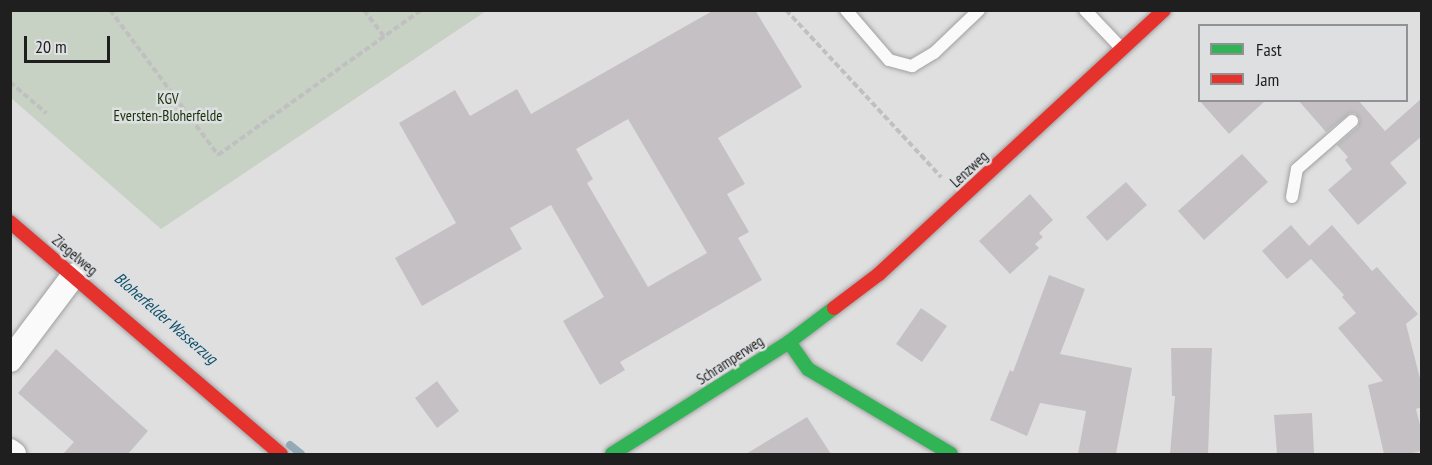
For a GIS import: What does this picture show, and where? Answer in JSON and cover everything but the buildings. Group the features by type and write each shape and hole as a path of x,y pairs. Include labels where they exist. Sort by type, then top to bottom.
{"street":[{"name":"Lenzweg","path":"789,342 879,274 1164,10"},
{"name":"Ziegelweg","path":"10,222 281,454"},
{"path":"10,360 74,275"},
{"name":"Schramperweg","path":"612,454 789,342"},
{"path":"789,342 808,369 951,454"},
{"path":"10,451 14,454"}],"lane":[{"path":"846,10 889,60 912,66 934,53 979,10"},
{"path":"1085,10 1122,49"},
{"path":"1292,197 1298,170 1352,122"}],"path":[{"path":"110,10 218,155 421,10"},
{"path":"364,10 384,37"},
{"path":"786,10 962,199"},
{"path":"10,82 46,113"}],"green space":[{"name":"KGV Eversten-Bloherfelde","path":"11,10 486,11 161,229 11,98"}],"waterway":[{"name":"Bloherfelder Wasserzug","path":"290,445 301,454"}],"traffic: fast":[{"path":"612,454 789,342 834,308"},
{"path":"789,342 808,369 951,454"}],"traffic: jam":[{"path":"834,308 879,274 1164,10"},
{"path":"10,222 281,454"}]}
